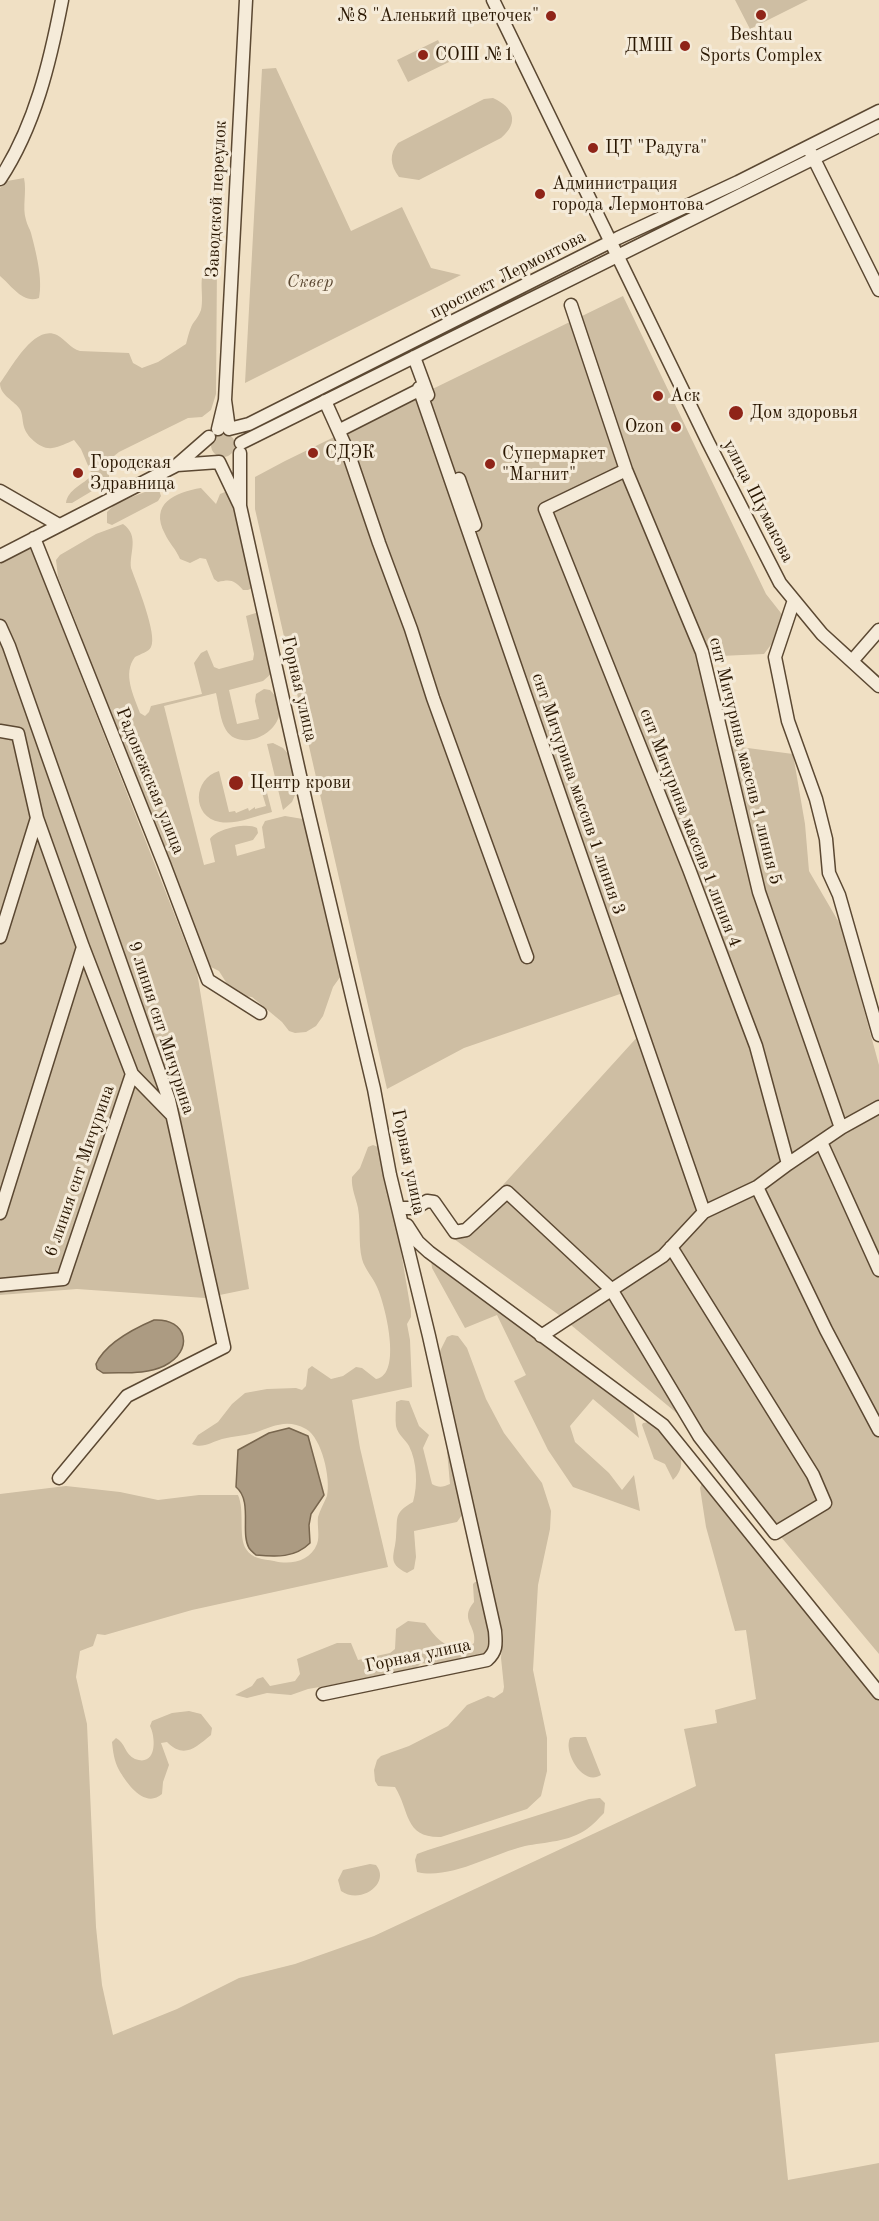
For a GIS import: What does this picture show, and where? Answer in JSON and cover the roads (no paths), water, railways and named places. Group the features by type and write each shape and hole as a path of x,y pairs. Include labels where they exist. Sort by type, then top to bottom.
{"street":[{"path":"0,180 28,129 53,45 62,0"},
{"name":"Заводской переулок","path":"219,432 225,400 246,0"},
{"name":"улица Шумакова","path":"493,0 708,442 780,583 822,634 879,686"},
{"name":"проспект Лермонтова","path":"219,432 249,424 611,242 879,111"},
{"name":"проспект Лермонтова","path":"240,448 326,401 879,126"},
{"path":"808,146 879,290"},
{"name":"снт Мичурина массив 1 линия 5","path":"570,305 626,470 702,652 759,892 841,1128"},
{"path":"414,357 475,525"},
{"name":"снт Мичурина массив 1 линия 3","path":"340,430 419,389 704,1212"},
{"path":"225,400 237,418 249,424"},
{"path":"326,401 340,430 411,629 433,698 527,957"},
{"path":"219,432 207,447 208,452 214,460 219,462 240,506"},
{"path":"0,556 177,465 219,432 237,435 240,448 240,506"},
{"path":"177,465 233,460 240,448"},
{"name":"снт Мичурина массив 1 линия 4","path":"626,470 545,509 689,869 756,1046 788,1164"},
{"path":"0,491 59,525"},
{"name":"Горная улица","path":"240,506 307,807 374,1089 390,1175 495,1631 496,1647 487,1660 323,1694"},
{"name":"Радонежская улица","path":"34,538 208,980 260,1013"},
{"path":"794,600 774,657 788,721 819,809 826,839 829,873 839,895 879,1035"},
{"name":"9 линия снт Мичурина","path":"0,626 17,668 169,1100 224,1347 127,1396 59,1478"},
{"path":"852,661 879,630"},
{"path":"0,731 18,734 37,818 132,1074 173,1116"},
{"path":"0,937 37,818"},
{"path":"0,1213 83,947"},
{"name":"6 линия снт Мичурина","path":"0,1285 63,1279 132,1074"},
{"path":"541,1336 663,1256 704,1212 757,1187 841,1128 879,1107"},
{"path":"821,1142 879,1270"},
{"path":"757,1187 826,1330 879,1430"},
{"path":"671,1247 813,1475 825,1503 774,1533 699,1436 611,1289 507,1192 466,1230 455,1232 434,1202 427,1201 416,1208 399,1208 409,1230 418,1242 663,1425 879,1693"}],"place":[{"name":"Beshtau Sports Complex","path":"761,15"},
{"name":"№8 \"Аленький цветочек\"","path":"551,16"},
{"name":"ДМШ","path":"685,46"},
{"name":"СОШ №1","path":"423,55"},
{"name":"ЦТ \"Радуга\"","path":"593,148"},
{"name":"Администрация города Лермонтова","path":"540,194"},
{"name":"Аск","path":"658,396"},
{"name":"Дом здоровья","path":"736,413"},
{"name":"Ozon","path":"676,427"},
{"name":"СДЭК","path":"313,453"},
{"name":"Супермаркет \"Магнит\"","path":"490,464"},
{"name":"Городская Здравница","path":"78,473"},
{"name":"Центр крови","path":"236,783"}],"park label":[{"name":"Сквер","path":"310,282"}]}
